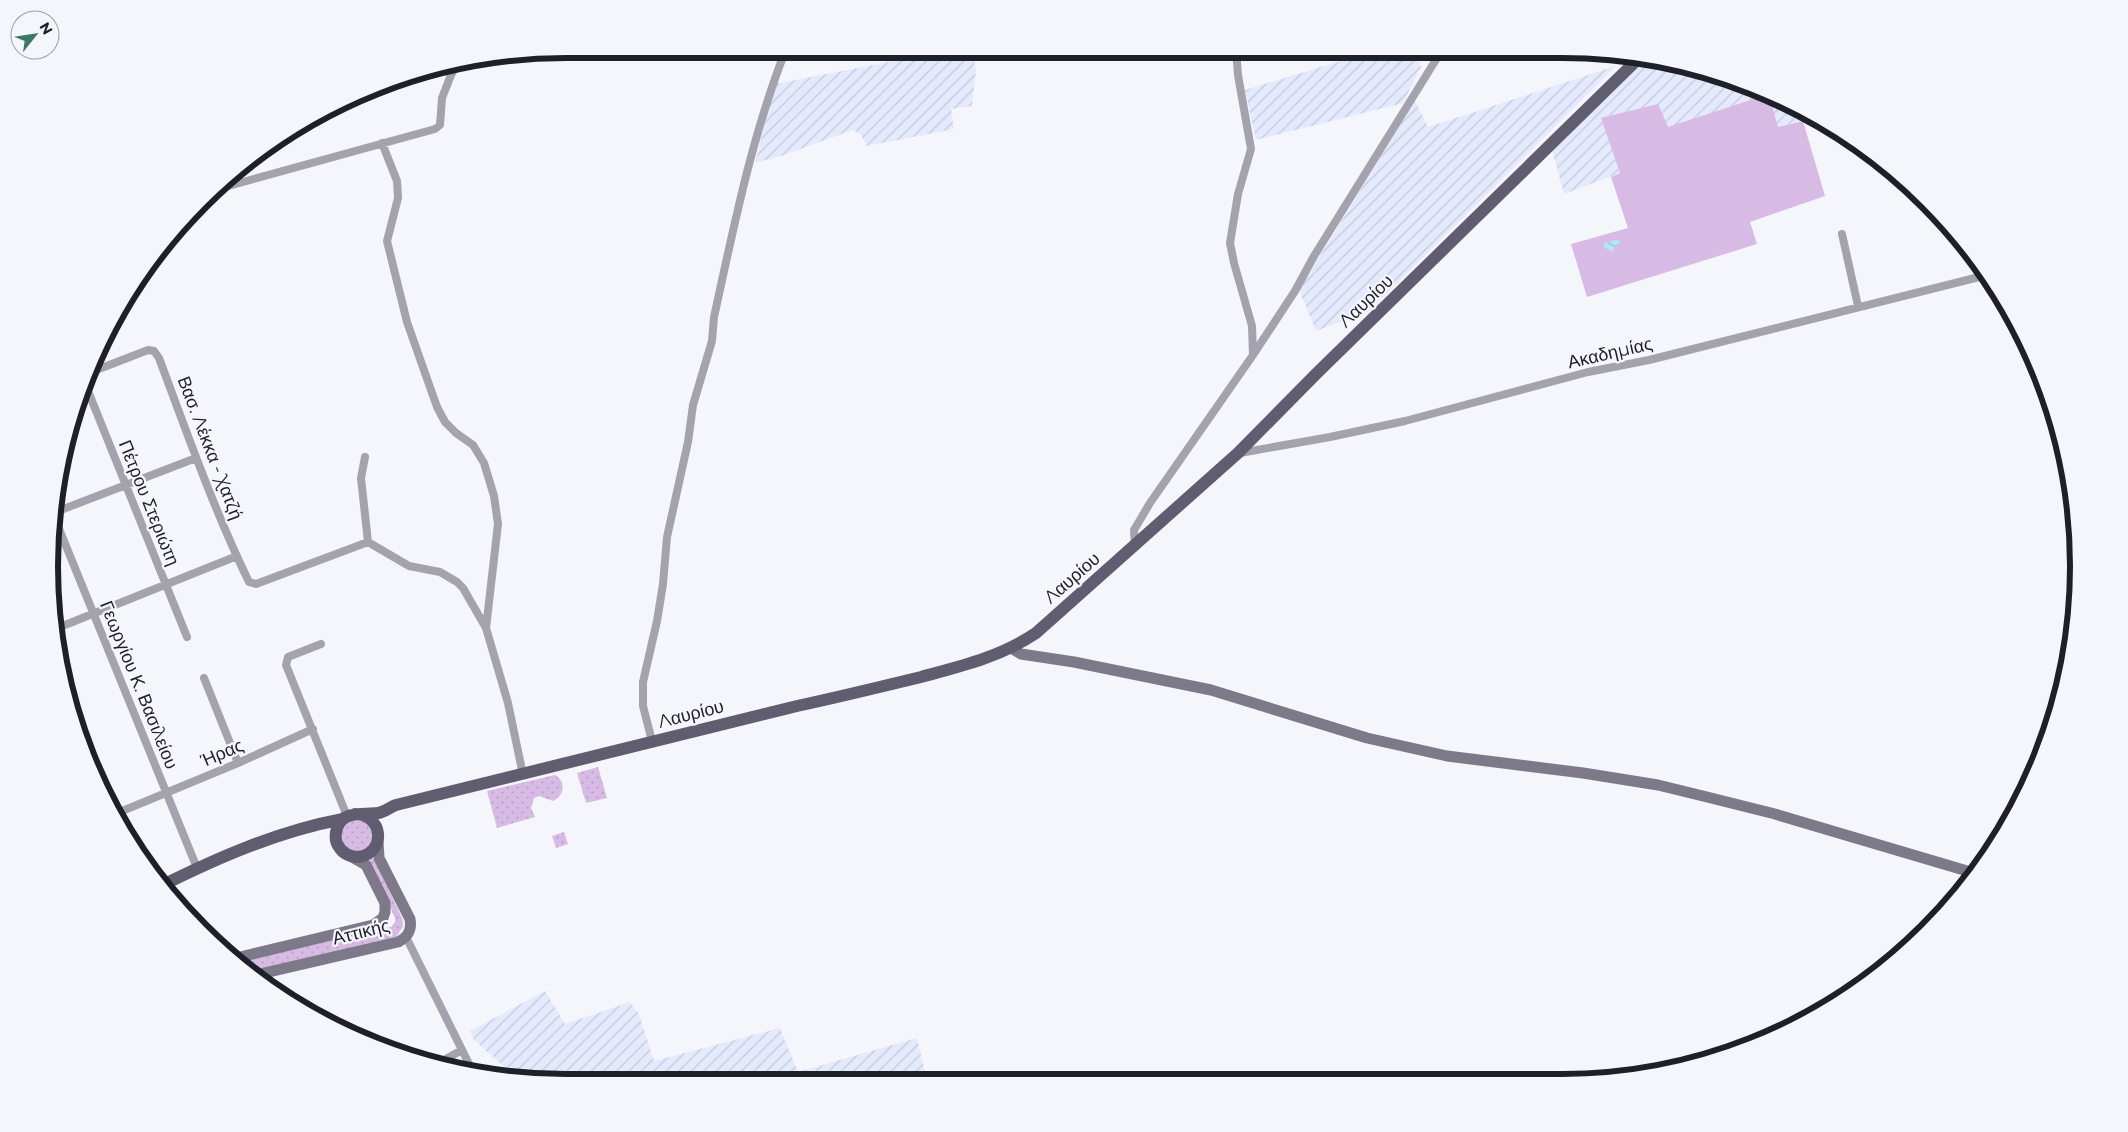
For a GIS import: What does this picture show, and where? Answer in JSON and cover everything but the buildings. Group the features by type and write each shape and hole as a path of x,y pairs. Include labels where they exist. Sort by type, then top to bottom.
{"main road":[{"name":"Λαυρίου","path":"168,882 234,852 312,826 349,816 378,813 405,803 523,775 652,741 876,688 982,661 1011,648 1036,633 1238,453 1316,374 1634,63"},
{"path":"312,826 327,830 345,854 352,857 367,855 375,848 386,816 405,803"},
{"path":"338,845 336,831 349,816 362,814 371,819 378,835"}],"street":[{"path":"652,741 642,706 643,682 658,621 664,584 669,528 688,442 693,405 712,341 716,308 752,156 767,100 783,57"},
{"path":"1237,57 1251,149 1238,194 1230,242 1252,326 1253,355"},
{"path":"1135,546 1134,530 1150,504 1295,291 1314,256 1438,57"},
{"path":"229,186 382,143 426,133 440,126 442,98 454,70"},
{"path":"382,143 397,181 398,198 387,241 407,322 436,407 445,422 456,433 473,445 484,463 494,496 498,524 486,628"},
{"path":"1842,234 1858,306"},
{"name":"Ακαδημίας","path":"1238,453 1330,437 1405,421 1588,372 1649,360 1980,277"},
{"name":"Βασ. Λέκκα - Χατζή","path":"96,370 148,350 154,351 159,358 196,458 237,556 250,582 256,584 368,542"},
{"name":"Πέτρου Στεριώτη","path":"88,392 187,637"},
{"path":"365,456 360,478 368,542 409,566 440,572 464,588 486,628 508,703 523,775"},
{"path":"61,511 196,458"},
{"name":"Γεωργίου Κ. Βασιλείου","path":"59,529 198,868"},
{"path":"61,626 237,556"},
{"path":"321,644 288,657 286,660 349,816"},
{"path":"1011,648 1021,654 1074,662 1210,690 1357,736 1418,750 1481,762 1540,767 1682,791 1775,814 1968,871"},
{"path":"204,678 238,763"},
{"name":"Ήρας","path":"121,811 238,763 313,729"},
{"name":"Αττικής","path":"265,976 398,942 406,937 410,928 410,919 379,858 378,835"},
{"name":"Αττικής","path":"241,957 379,922 385,912 384,900 366,865 352,857"},
{"path":"406,937 470,1065"},
{"path":"444,1059 462,1050"}],"shaded area":[{"path":"904,57 974,57 976,70 972,106 951,109 954,129 867,146 861,135 853,130 781,156 755,163 775,84 904,59"},
{"path":"1354,57 1417,57 1421,67 1403,103 1256,140 1245,90"},
{"path":"1642,64 1661,67 1725,84 1760,97 1667,128 1602,118 1620,173 1564,194 1552,150 1634,67"},
{"path":"1616,66 1369,311 1316,331 1299,290 1415,101 1428,127"},
{"path":"1759,97 1771,103 1778,127 1803,121 1825,196 1750,222 1757,244 1587,297 1571,244 1628,228 1611,177 1620,173 1601,118 1658,104 1668,127"},
{"path":"1771,103 1805,120 1778,127"},
{"path":"598,767 607,798 586,803 577,773"},
{"path":"555,775 561,781 563,788 557,798 553,801 539,796 534,798 531,808 535,817 497,828 487,791"},
{"path":"365,819 375,832 369,849 355,853 343,845 341,829 348,820"},
{"path":"564,832 568,844 556,848 552,836"},
{"path":"371,858 375,859 402,918 403,927 396,937 258,970 245,960 391,927 395,922 395,918 369,862"},
{"path":"545,991 565,1024 630,1002 639,1014 654,1061 780,1028 798,1072 917,1038 926,1075 566,1075 509,1071 474,1040 470,1031"}],"water":[{"path":"1619,240 1620,244 1612,252 1604,247 1604,243"}]}
